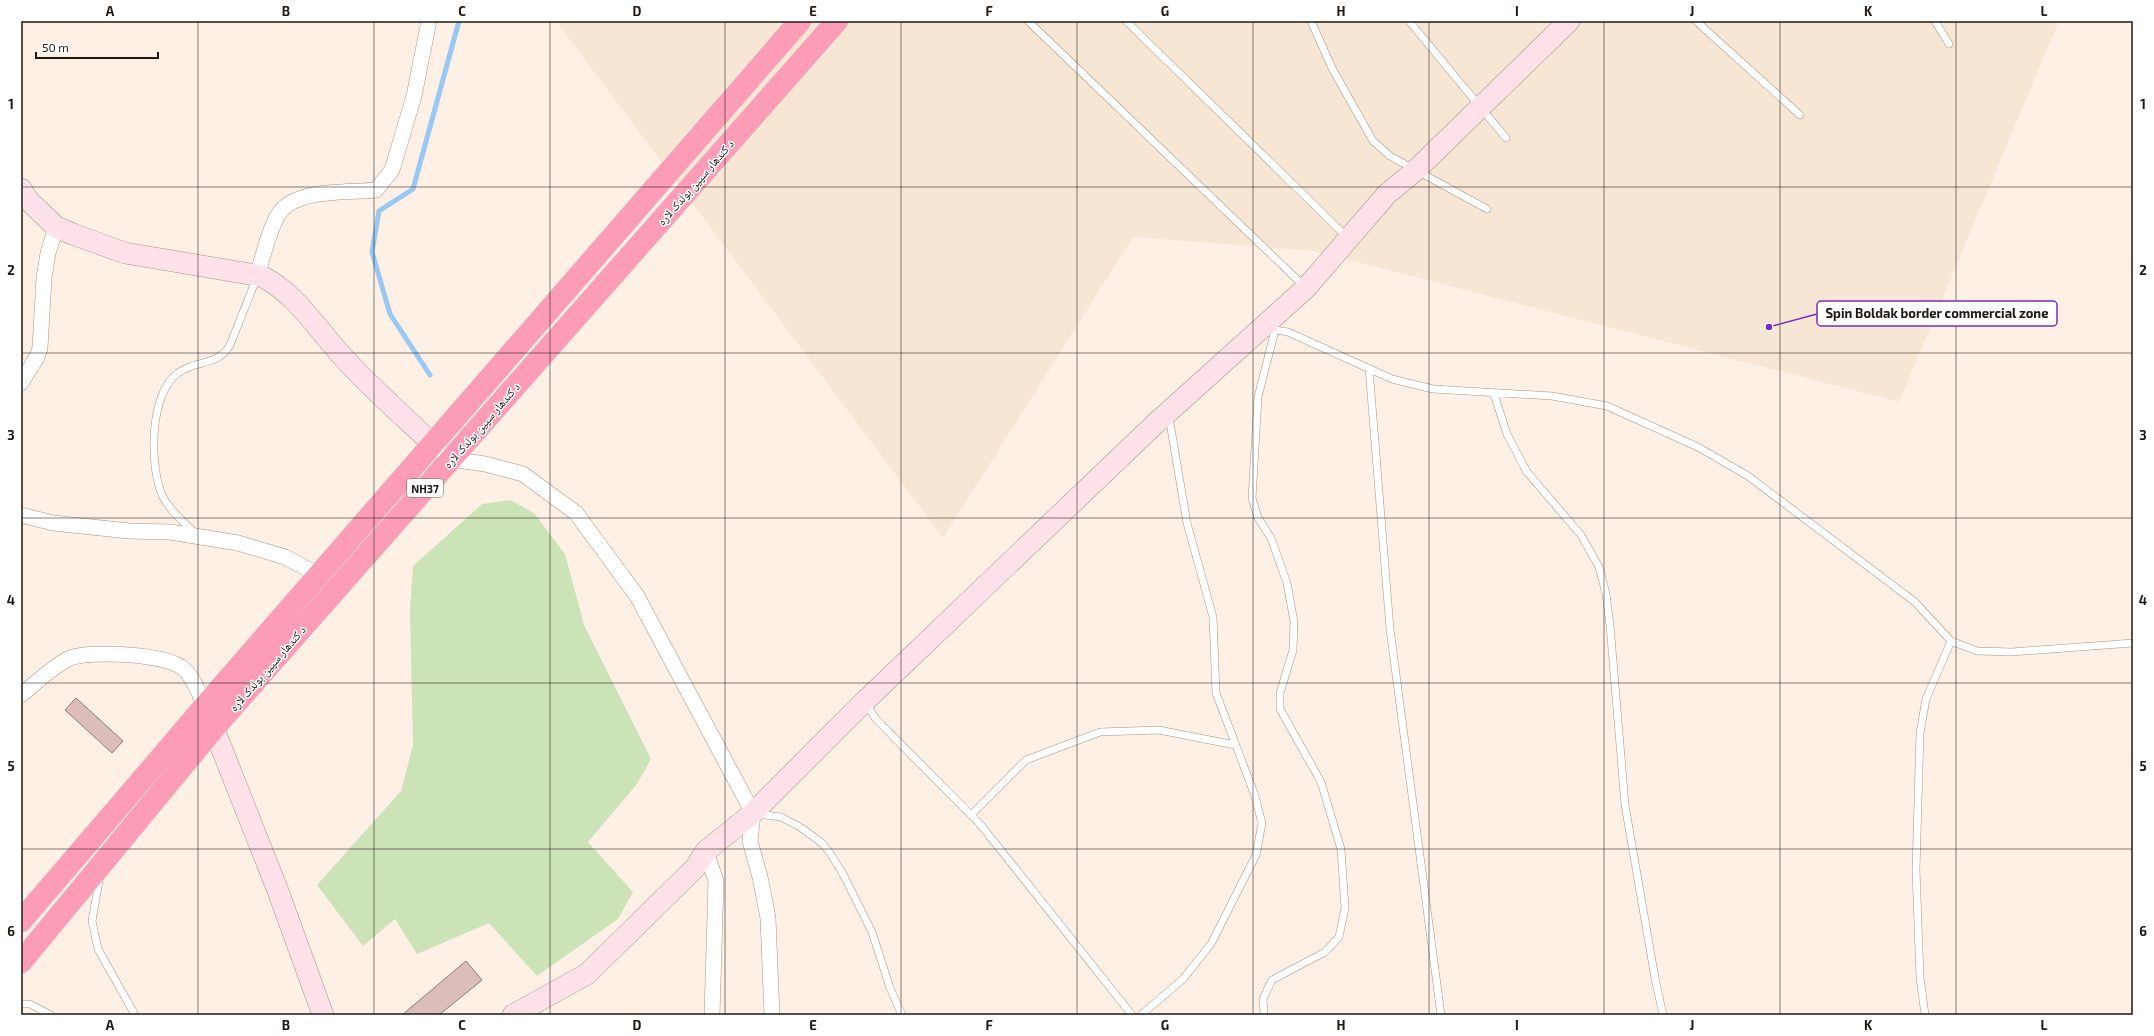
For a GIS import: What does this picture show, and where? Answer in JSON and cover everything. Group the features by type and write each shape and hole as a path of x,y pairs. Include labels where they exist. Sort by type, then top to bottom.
{"highway":[{"name":"د کندهار سپین بولدک لاره","path":"21,921 205,706 800,21"},
{"name":"د کندهار سپین بولدک لاره","path":"21,962 214,728 837,21"}],"street":[{"path":"257,276 281,212 296,200 320,193 376,190 392,170 414,96 429,21"},
{"path":"513,1015 587,974 695,868 706,851 753,813 864,702 1168,412 1270,327 1306,288 1387,194 1416,170 1569,21"},
{"path":"21,188 28,200 56,227 125,253 257,276 270,280 286,292 343,358 380,396 451,459 485,464 523,474 576,513 637,596 753,813 750,841 760,877 768,918 772,1015"},
{"path":"21,383 37,357 40,348 44,278 48,252 56,227"},
{"path":"21,515 53,523 106,529 170,532 198,536 266,550 286,557 319,576"},
{"path":"21,695 70,658 84,655 102,654 170,661 183,668 191,677 214,728 275,883 323,1015"},
{"path":"706,851 716,881 712,1015"}],"lane":[{"path":"1028,21 1306,288"},
{"path":"1126,21 1348,238"},
{"path":"1311,21 1333,70 1373,141 1390,156 1487,209"},
{"path":"1409,21 1506,138"},
{"path":"1696,21 1800,115"},
{"path":"1935,21 1949,44"},
{"path":"198,536 170,508 158,483 155,449 157,410 169,382 177,373 191,365 216,360 224,355 230,345 257,276"},
{"path":"1264,1015 1263,999 1272,980 1325,952 1338,937 1345,908 1341,849 1320,782 1280,709 1280,693 1293,650 1294,622 1286,583 1271,538 1258,518 1252,498 1258,398 1270,327 1288,332 1392,379 1433,389 1494,394 1552,396 1607,406 1698,446 1748,476 1915,602 1951,642 1977,651 2012,652 2133,643"},
{"path":"1369,368 1390,628 1440,1015"},
{"path":"1494,394 1507,434 1527,472 1581,535 1599,567 1606,594 1610,625 1625,805 1655,978 1664,1015"},
{"path":"1141,1015 1183,979 1210,944 1256,855 1262,823 1254,793 1216,693 1213,617 1187,524 1168,412"},
{"path":"1925,1015 1920,977 1916,870 1920,732 1926,699 1951,642"},
{"path":"864,702 876,719 972,815 1132,1015"},
{"path":"972,815 1026,760 1100,732 1159,730 1235,745"},
{"path":"753,813 781,817 794,823 822,843 830,854 872,932 890,988 902,1015"},
{"path":"103,862 92,921 98,949 135,1015"},
{"path":"21,1004 30,1004 51,1015"}],"shaded area":[{"path":"556,21 2059,21 1899,402 1314,251 1133,237 943,538"}],"green space":[{"path":"510,500 534,513 565,554 584,625 651,759 637,784 588,842 633,892 618,919 537,976 489,923 417,954 395,919 363,946 317,885 401,791 413,745 410,609 413,566 482,504"}],"building":[{"path":"76,698 123,741 112,753 65,710"},
{"path":"466,961 482,980 439,1015 402,1015"}],"waterway":[{"path":"430,375 390,314 372,252 379,211 413,189 459,21"}],"place":[{"name":"Spin Boldak border commercial zone","path":"1769,327"}]}
